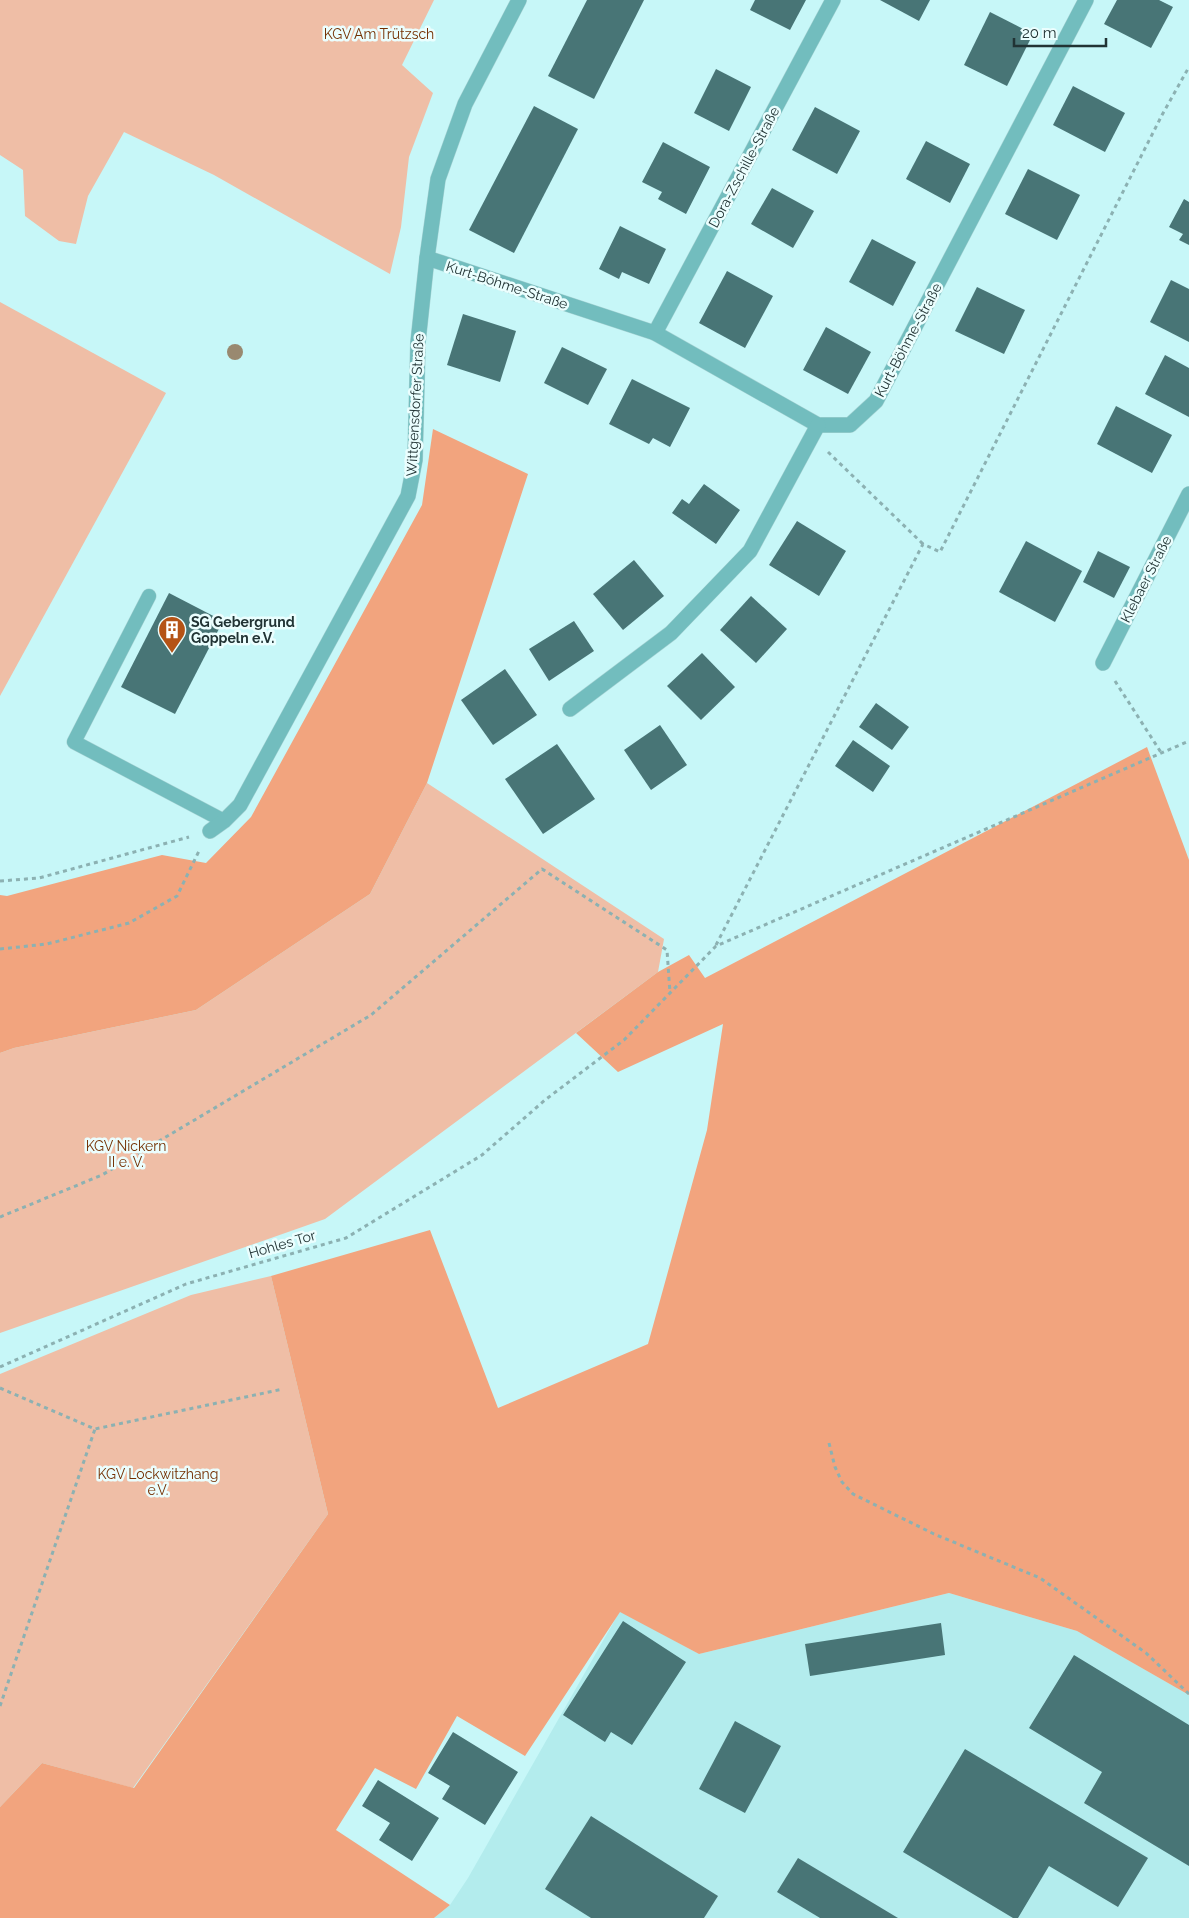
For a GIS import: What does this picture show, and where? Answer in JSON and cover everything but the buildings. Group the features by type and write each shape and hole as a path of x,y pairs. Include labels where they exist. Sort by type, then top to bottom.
{"street":[{"name":"Wittgensdorfer Straße","path":"210,831 224,822 240,805 408,496 415,460 418,342 438,179 465,104 519,0"},
{"name":"Dora-Zschille-Straße","path":"655,333 833,0"},
{"name":"Kurt-Böhme-Straße","path":"427,258 655,333 815,431 850,425 876,401 1086,0"},
{"path":"570,709 671,633 750,552 815,431"},
{"name":"Klebaer Straße","path":"1103,663 1189,494"}],"lane":[{"path":"149,596 74,742 224,822"}],"path":[{"path":"815,431 923,544 940,552 1157,124 1189,67"},
{"path":"716,946 923,544"},
{"path":"1103,663 1162,754"},
{"path":"716,946 1189,741"},
{"path":"0,881 39,878 210,831"},
{"path":"0,949 47,944 129,923 177,896 210,831"},
{"path":"0,1217 102,1175 370,1015 542,869 667,950 670,993"},
{"name":"Hohles Tor","path":"0,1367 186,1284 346,1238 482,1155 546,1100 624,1040 716,946"},
{"path":"0,1388 95,1429 283,1389"},
{"path":"0,1706 95,1429"},
{"path":"829,1443 835,1467 842,1482 853,1494 934,1534 1040,1578 1146,1654 1189,1694"}],"shaded area":[{"path":"433,429 528,474 427,783 370,894 196,1010 14,1048 0,1053 0,895 7,896 162,855 206,863 251,817 422,505"},
{"path":"1147,747 1189,860 1189,1695 1077,1631 949,1593 699,1654 620,1612 525,1756 457,1716 416,1789 375,1768 336,1830 450,1905 434,1918 0,1918 0,1807 42,1763 134,1788 328,1514 271,1276 430,1230 498,1408 648,1344 707,1130 723,1024 618,1072 576,1033 658,972 689,955 705,978"},
{"path":"949,1593 1077,1631 1189,1695 1189,1918 434,1918 450,1905 468,1878 620,1611 699,1654"}],"green space":[{"name":"KGV Am Trützsch","path":"0,0 434,0 402,65 433,93 409,157 401,227 390,274 214,175 124,132 88,196 76,244 59,241 25,216 23,170 0,155"},
{"path":"0,302 166,393 0,696"},
{"name":"KGV Nickern II e. V.","path":"427,783 664,939 658,972 325,1219 0,1333 0,1053 14,1048 196,1010 370,894"},
{"name":"KGV Lockwitzhang e.V.","path":"271,1276 328,1514 133,1788 42,1763 0,1807 0,1374 191,1295"}],"place":[{"name":"SG Gebergrund Goppeln e.V.","path":"172,654"}]}
